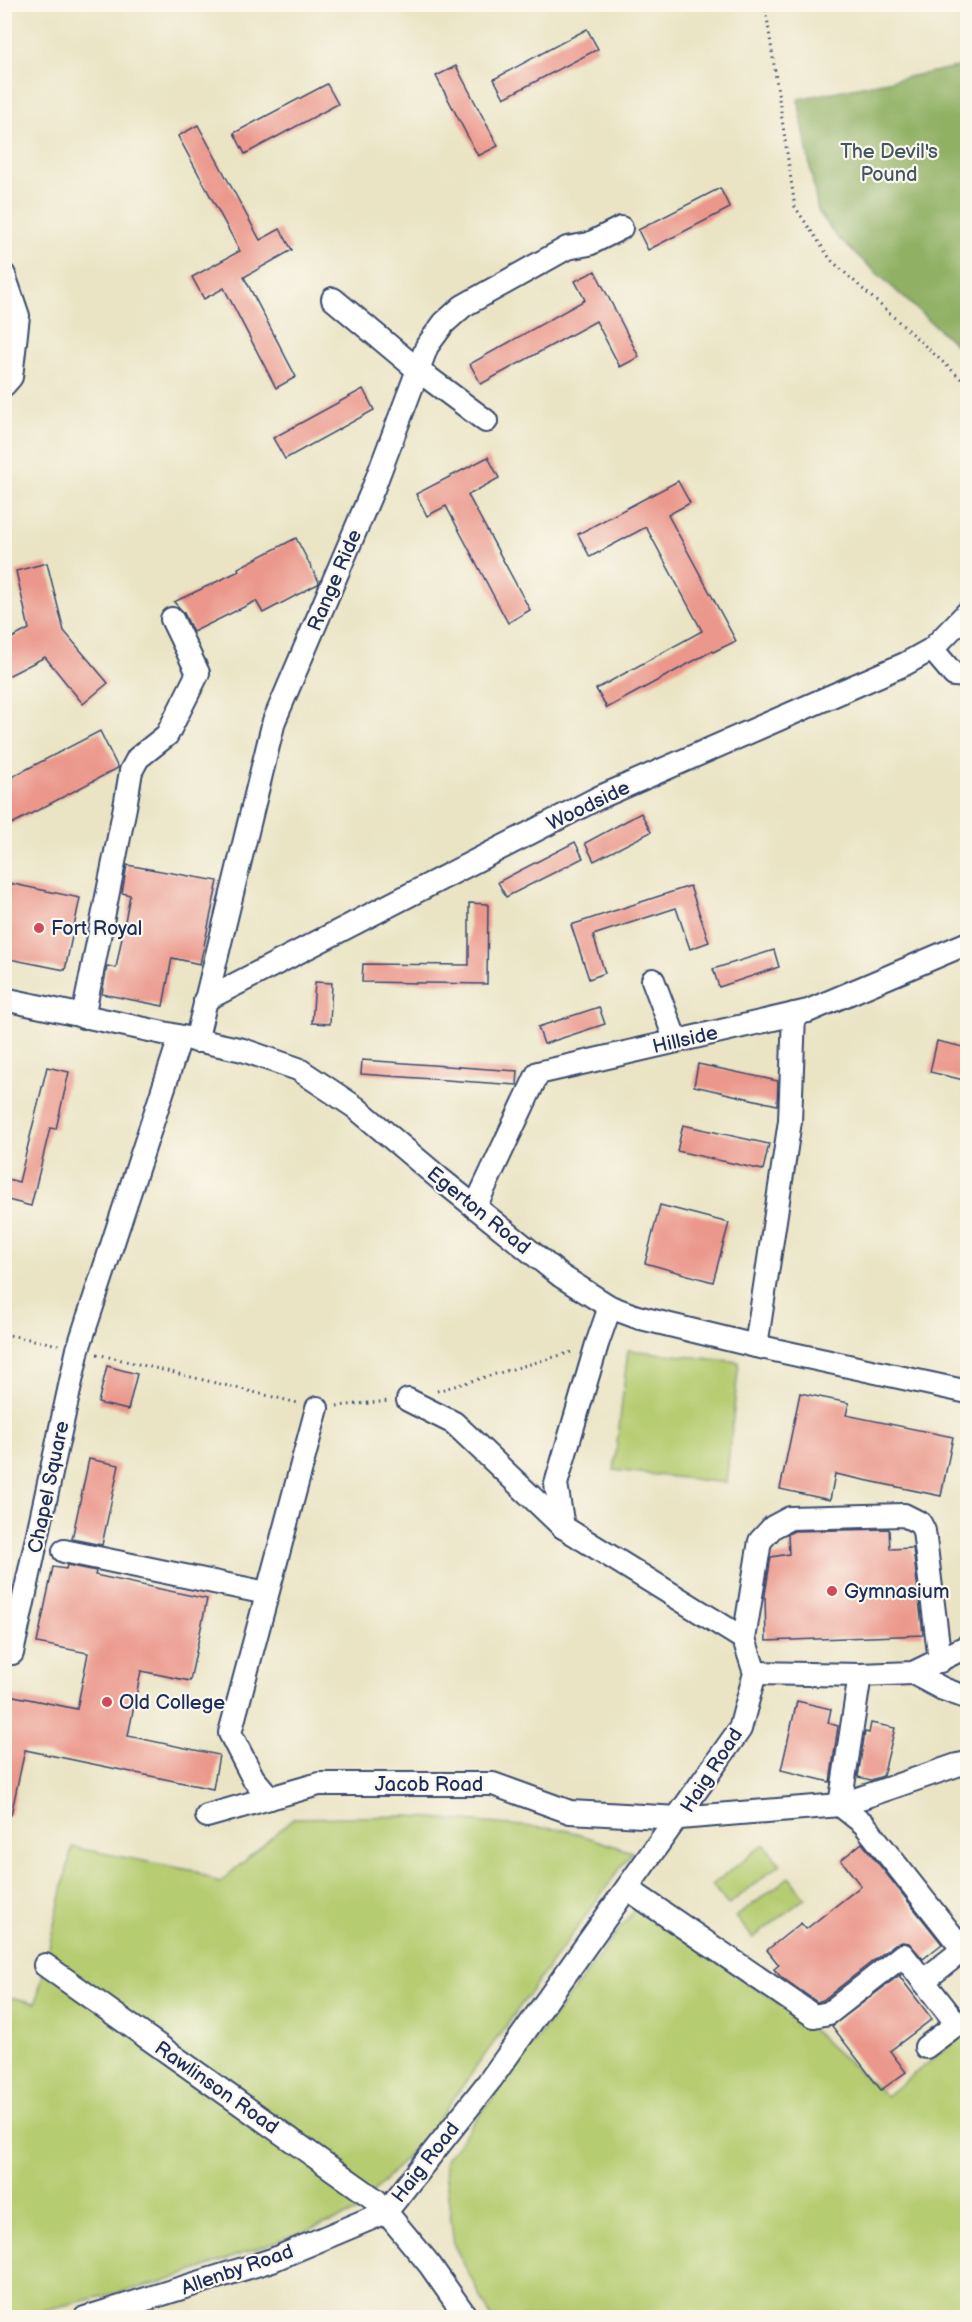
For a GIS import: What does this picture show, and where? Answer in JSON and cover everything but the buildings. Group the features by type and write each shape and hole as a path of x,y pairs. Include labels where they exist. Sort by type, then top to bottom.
{"street":[{"name":"Range Ride","path":"78,1349 188,1040 205,1000 274,721 373,489 427,346 444,323 463,306 567,248 590,244 621,228"},
{"path":"4,275 18,316 11,377 4,385"},
{"path":"333,299 418,370 486,421"},
{"name":"Woodside","path":"205,1000 598,798 932,650 968,612"},
{"path":"83,1017 125,807 130,771 138,758 167,735 198,673 172,620"},
{"path":"932,650 954,675 968,676"},
{"name":"Hillside","path":"475,1208 538,1073 808,1011 968,943"},
{"path":"653,980 676,1041"},
{"name":"Egerton Road","path":"4,999 243,1050 298,1069 355,1107 475,1208 561,1276 610,1307 637,1317 756,1346 968,1392"},
{"path":"756,1346 789,1121 794,1014"},
{"path":"563,1527 556,1484 610,1307"},
{"name":"Chapel Square","path":"4,1651 12,1653 78,1349"},
{"path":"408,1400 454,1423 563,1527 744,1639"},
{"path":"270,1798 253,1778 230,1733 317,1408"},
{"path":"939,1661 924,1531 920,1523 904,1515 790,1518 773,1527 760,1541 744,1639 755,1673 860,1675 913,1673 939,1661 968,1646"},
{"path":"64,1551 267,1593"},
{"name":"Haig Road","path":"386,2212 491,2079 679,1818 740,1729 755,1673"},
{"path":"913,1673 943,1689 968,1698"},
{"path":"860,1675 840,1805 864,1824 961,1947 955,1956 923,1981"},
{"name":"Jacob Road","path":"207,1816 319,1784 493,1784 570,1812 679,1818 840,1805 968,1763"},
{"path":"628,1889 814,2016 829,2013 903,1955 957,2024 926,2047"},
{"name":"Rawlinson Road","path":"45,1965 376,2200 430,2265 467,2318"},
{"name":"Allenby Road","path":"85,2318 272,2260 386,2212"}],"path":[{"path":"765,4 795,207 831,260 968,385"},
{"path":"4,1334 78,1349 317,1408 408,1400 597,1344"}],"green space":[{"name":"The Devil's Pound","path":"968,65 967,355 836,236 818,211 798,99"},
{"path":"628,1350 739,1362 726,1483 614,1470"},
{"path":"409,1816 566,1830 632,1852 432,2128 355,2213 164,2282 5,2318 5,1996 36,2003 72,1847 195,1871 219,1883 294,1818"},
{"path":"764,1844 780,1864 728,1905 712,1885"},
{"path":"789,1877 805,1898 753,1938 736,1917"},
{"path":"637,1906 797,2016 886,2096 967,2032 967,2317 491,2317 454,2245 444,2162"}],"place":[{"name":"Fort Royal","path":"39,928"},
{"name":"Gymnasium","path":"832,1591"},
{"name":"Old College","path":"107,1702"}]}
